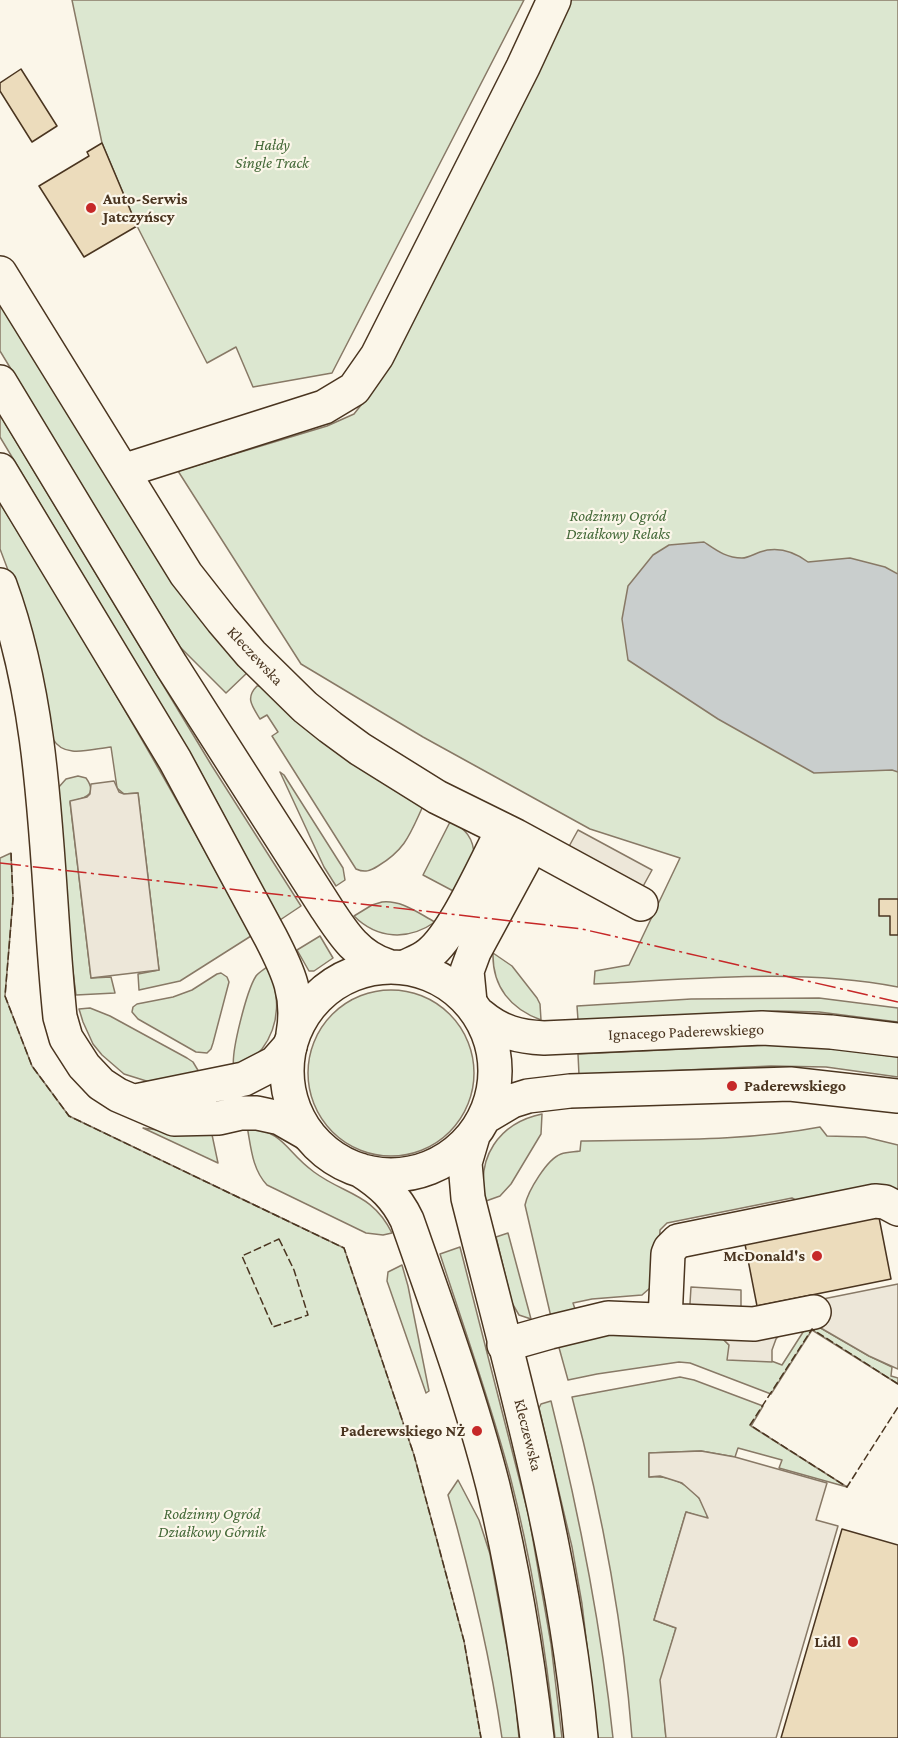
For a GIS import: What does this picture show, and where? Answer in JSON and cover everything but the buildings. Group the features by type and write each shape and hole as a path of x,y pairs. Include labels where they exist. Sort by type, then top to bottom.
{"main road":[{"path":"123,471 324,407 354,389 377,356 523,67 554,0"},
{"name":"Kleczewska","path":"0,273 186,574 251,654 305,707 360,749 437,797 641,904"},
{"path":"0,382 171,665 351,943 363,955 375,962 434,975 460,991 475,1009 490,1035 495,1055 496,1076 493,1097 479,1126 461,1149 430,1168 414,1173 378,1174 360,1170"},
{"path":"0,470 175,760 285,964 294,995 296,1017 287,1064 288,1083 291,1101 308,1134"},
{"path":"0,585 19,646 34,722 58,1004 62,1028 71,1048 93,1077 118,1095 174,1119 219,1118 242,1113 268,1114 290,1122 308,1134 332,1156 360,1170 390,1193 399,1203 407,1220 477,1431 495,1494 514,1586 537,1738"},
{"path":"136,1101 244,1079 275,1063 292,1041 310,1004 337,981 370,968 396,967 429,954 438,946 461,909 503,830"},
{"path":"475,1009 467,971 474,952 532,845"},
{"name":"Ignacego Paderewskiego","path":"475,1009 498,1029 511,1034 544,1038 762,1028 831,1032 898,1040"},
{"path":"479,1126 512,1101 528,1096 570,1091 789,1084 898,1096"},
{"name":"Kleczewska","path":"479,1126 465,1163 465,1175 481,1254 542,1494 560,1579 574,1667 581,1738"},
{"path":"665,1320 668,1254 678,1241 870,1201 885,1202 898,1209"},
{"path":"504,1345 608,1318 754,1324 814,1312"}],"green space":[{"name":"Hałdy Single Track","path":"72,0 524,0 332,373 253,387 236,347 207,363 137,226 102,143"},
{"name":"Rodzinny Ogród Działkowy Relaks","path":"568,0 898,0 898,987 861,981 785,976 594,984 595,971 629,965 680,858 590,829 423,737 301,664 178,471 327,426 354,414 376,386"},
{"path":"0,298 249,671 226,693 180,647 0,351"},
{"path":"0,415 212,766 301,906 280,920 199,769 0,437"},
{"path":"0,503 129,718 251,936 180,981 139,990 138,974 159,970 138,793 124,794 117,788 111,747 71,751 58,745 53,739 25,615 0,549"},
{"path":"257,686 263,686 423,806 406,840 387,860 370,870 356,869 272,736 278,732 267,715 260,719 254,710 251,694"},
{"path":"280,772 343,868 345,880 336,886 324,867"},
{"path":"78,776 86,778 91,789 88,795 70,802 91,978 111,977 115,993 76,995 64,901 58,788 66,779"},
{"path":"451,820 468,835 474,850 474,856 457,893 423,875"},
{"name":"Rodzinny Ogród Działkowy Górnik","path":"11,853 13,899 5,996 32,1066 69,1116 344,1248 414,1455 464,1641 481,1738 0,1738 0,858"},
{"path":"382,902 403,905 435,922 414,932 393,935 373,929 354,916"},
{"path":"320,936 333,958 314,971 309,971 297,950"},
{"path":"493,953 512,966 537,998 540,1004 541,1020 521,1010 505,995 496,976"},
{"path":"267,967 275,987 276,998 272,1030 262,1049 234,1069 234,1050 248,994 256,976"},
{"path":"221,973 227,977 229,982 213,1043 207,1053 196,1052 138,1019 132,1012 133,1007 137,1004 173,997 192,990"},
{"path":"391,990 423,997 437,1004 449,1015 460,1027 467,1041 474,1073 467,1105 460,1119 449,1131 437,1142 423,1149 391,1156 359,1149 345,1142 333,1131 322,1119 315,1105 308,1073 315,1041 322,1027 333,1015 345,1004 359,997"},
{"path":"819,998 898,1008 898,1022 819,1012 778,1011 578,1020 577,1006 691,999"},
{"path":"90,1008 110,1016 187,1058 193,1062 199,1072 156,1084 124,1074 93,1044 79,1009"},
{"path":"769,1045 828,1048 898,1057 898,1077 826,1067 771,1066 579,1075 578,1054"},
{"path":"542,1114 541,1134 511,1184 500,1196 486,1201 483,1185 484,1171 494,1145 502,1134 514,1125"},
{"path":"247,1126 260,1129 278,1139 325,1180 367,1202 376,1210 392,1233 383,1235 366,1233 267,1185 255,1165"},
{"path":"820,1127 827,1136 865,1137 898,1145 898,1199 807,1206 792,1198 667,1223 660,1230 658,1290 650,1288 642,1295 573,1303 576,1312 551,1317 525,1205 539,1176 556,1157 563,1153 580,1151 581,1141 731,1137"},
{"path":"143,1128 180,1133 211,1130 218,1163"},
{"path":"508,1233 531,1319 519,1315 512,1303 496,1237"},
{"path":"460,1247 529,1517 551,1644 562,1738 555,1738 537,1606 510,1476 440,1254"},
{"path":"402,1265 429,1391 426,1393 387,1281 388,1272"},
{"path":"819,1327 892,1367 891,1376 898,1378 898,1384 812,1330 771,1394 690,1363 679,1362 568,1380 558,1344 607,1333 721,1337 729,1345 782,1365 805,1329"},
{"path":"680,1377 763,1406 751,1426 847,1487 779,1468 782,1460 738,1448 735,1457 701,1451 649,1453 649,1477 669,1479 687,1486 700,1500 708,1519 686,1512 654,1620 676,1628 661,1680 666,1738 632,1738 623,1651 610,1566 593,1482 572,1397"},
{"path":"551,1401 588,1569 613,1738 598,1738 582,1604 572,1547 539,1408 541,1404"},
{"path":"458,1480 479,1520 490,1554 514,1686 519,1738 502,1738 479,1616 448,1495"}],"shaded area":[{"path":"704,542 721,553 736,558 773,549 791,552 808,562 850,558 885,567 898,574 898,772 892,770 814,773 718,719 628,660 622,619 628,586 653,555 669,545"},
{"path":"114,781 119,792 138,793 159,970 91,978 70,801 87,797 90,794 91,784"},
{"path":"578,830 652,870 641,890 567,850"},
{"path":"898,1284 898,1369 869,1356 819,1327 781,1333 772,1350 772,1362 727,1360 729,1345 721,1337 688,1336 691,1287 741,1290 741,1310 748,1314"},
{"path":"701,1451 735,1457 827,1483 816,1520 838,1526 776,1738 666,1738 660,1680 676,1628 654,1620 686,1512 708,1518 699,1498 682,1483 660,1476 649,1477 649,1453"}],"fence":[{"path":"11,853 13,899 5,996 32,1066 69,1116 344,1248 414,1455 464,1641 481,1738"},
{"path":"279,1239 294,1270 308,1315 273,1327 242,1256 279,1239"},
{"path":"898,1384 812,1329 750,1425 847,1487 898,1407"}],"power":[{"path":"0,863 582,929 898,1002"}],"place":[{"name":"Auto-Serwis Jatczyńscy","path":"91,208"},
{"name":"Paderewskiego","path":"732,1086"},
{"name":"McDonald's","path":"817,1256"},
{"name":"Paderewskiego NŻ","path":"477,1431"},
{"name":"Lidl","path":"853,1642"}]}
